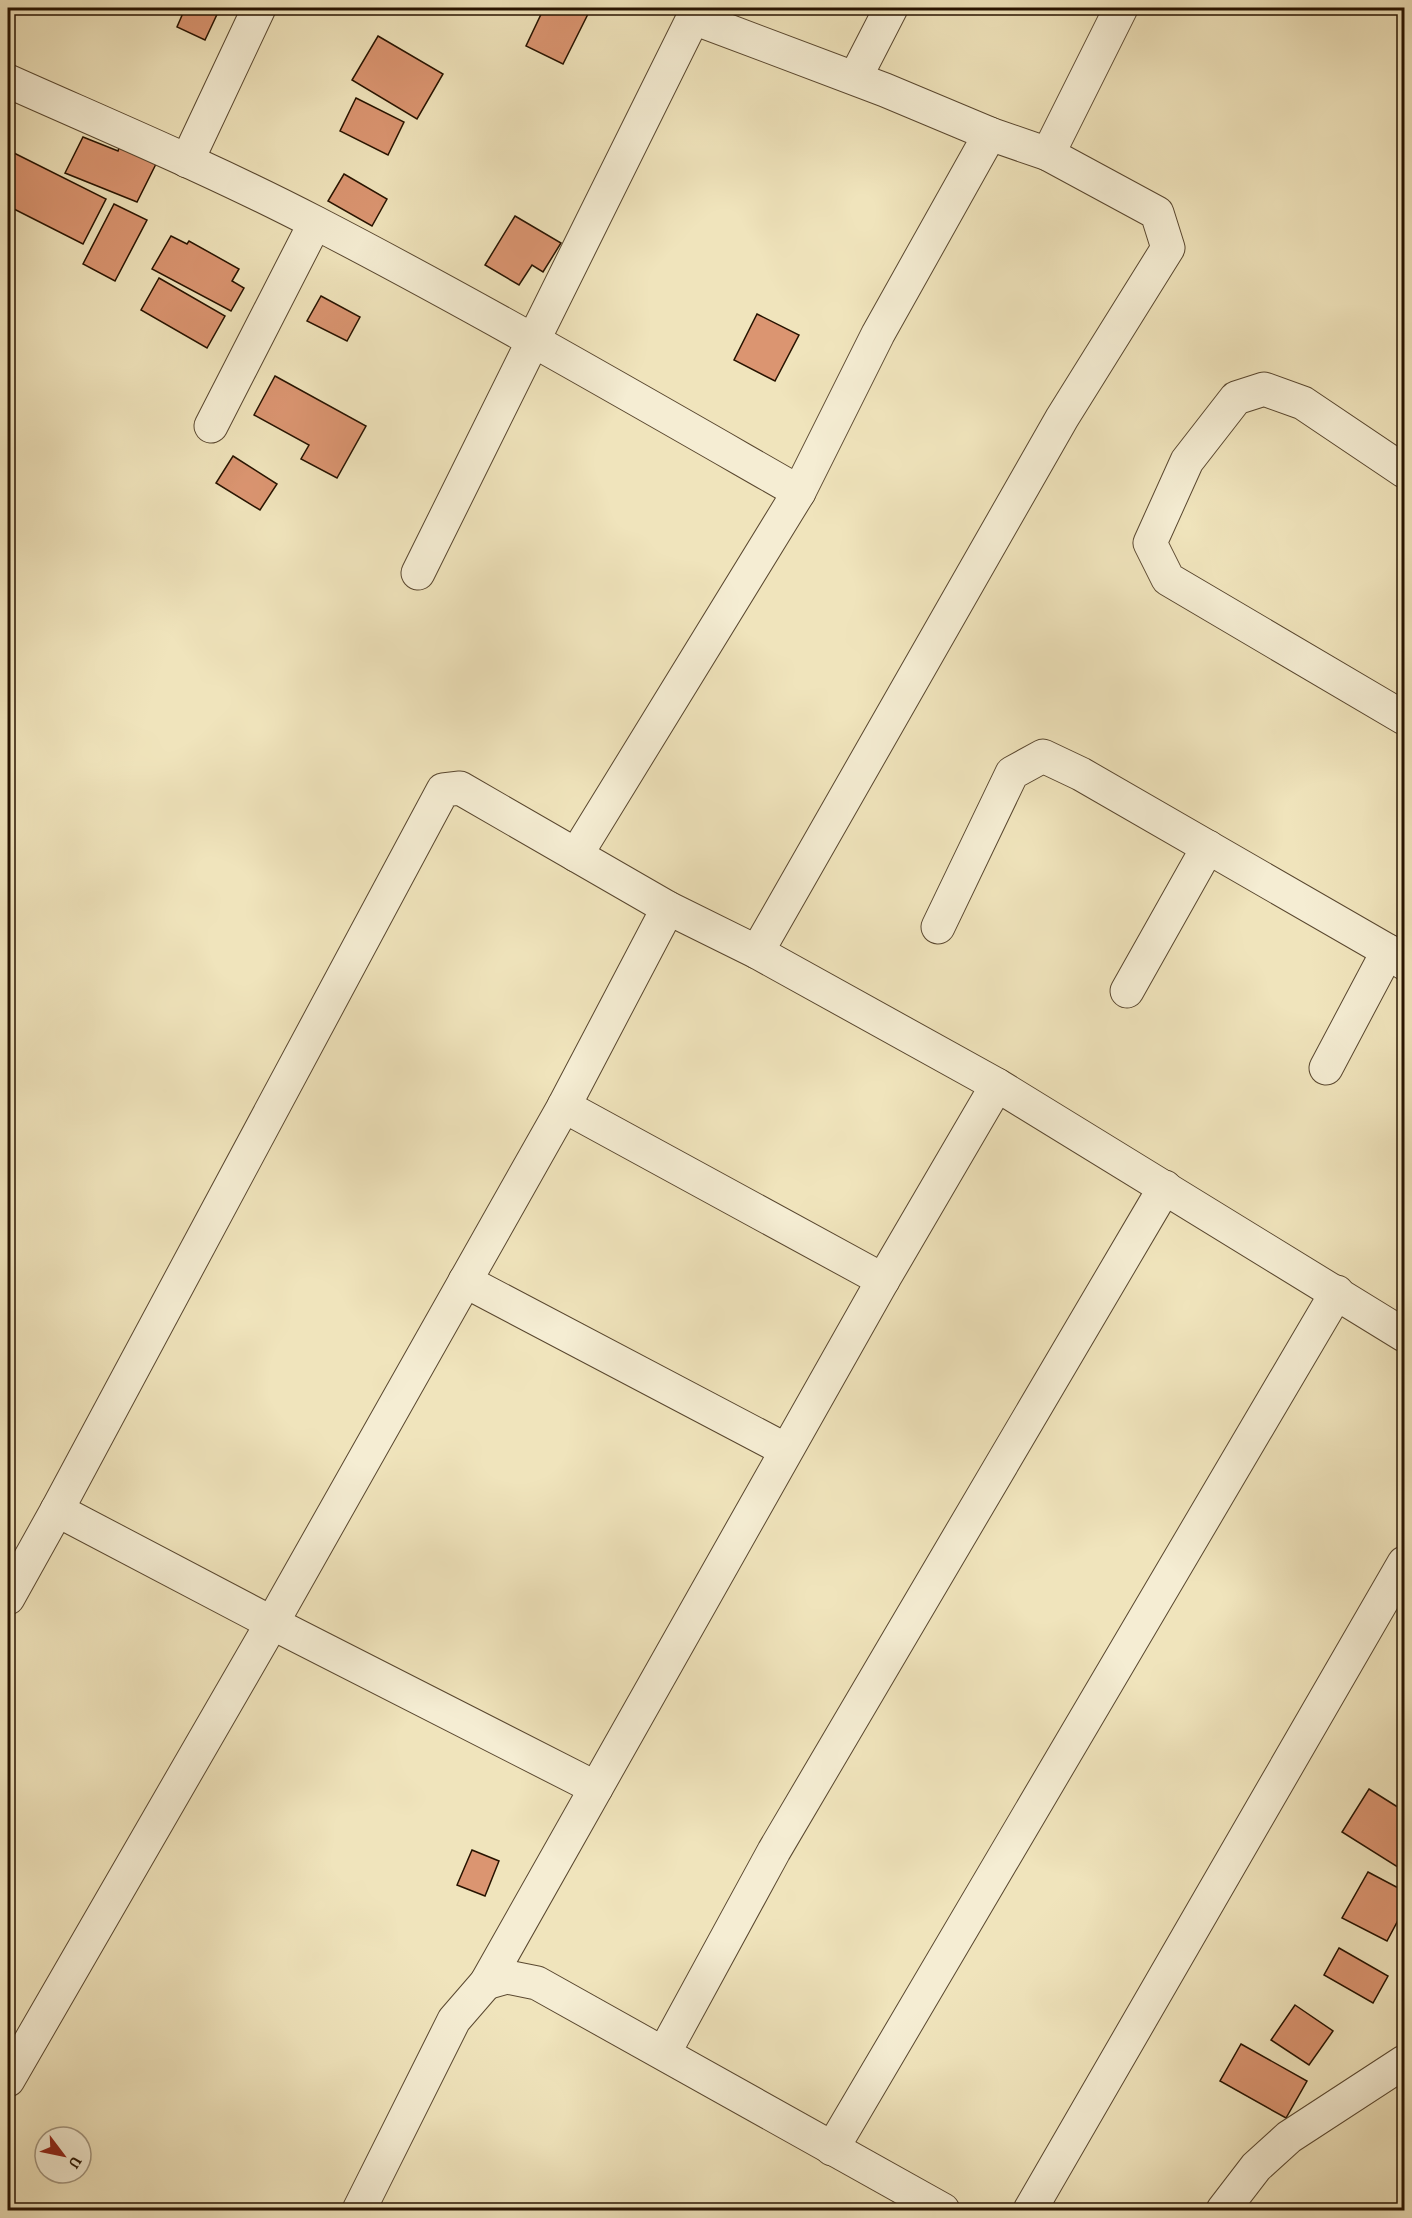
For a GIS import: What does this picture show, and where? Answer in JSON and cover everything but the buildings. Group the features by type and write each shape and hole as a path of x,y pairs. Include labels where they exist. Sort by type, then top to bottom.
{"street":[{"path":"187,161 259,8"},
{"path":"855,78 891,8"},
{"path":"1048,154 1121,8"},
{"path":"418,573 696,13 990,134 1048,154 1156,213 1168,248 1062,418 757,952"},
{"path":"8,81 187,161 315,223 534,340 800,492"},
{"path":"576,855 800,492 878,334 990,134"},
{"path":"211,426 315,223"},
{"path":"1404,471 1303,403 1264,389 1236,398 1187,461 1150,543 1168,579 1404,718"},
{"path":"938,927 1012,773 1043,756 1082,774 1396,957 1326,1068"},
{"path":"8,1598 443,790 460,788 668,908 757,952 997,1085 1404,1335"},
{"path":"1127,991 1208,847"},
{"path":"8,2080 272,1623 564,1106 668,908"},
{"path":"359,2211 454,2020 486,1983 786,1450 997,1085"},
{"path":"564,1106 883,1280"},
{"path":"664,2054 774,1851 1165,1187"},
{"path":"465,1281 786,1450"},
{"path":"832,2149 1337,1292"},
{"path":"57,1510 272,1623 596,1788"},
{"path":"1030,2211 1404,1563"},
{"path":"486,1983 507,1977 537,1983 943,2211"},
{"path":"1223,2211 1256,2167 1289,2137 1404,2062"}]}
